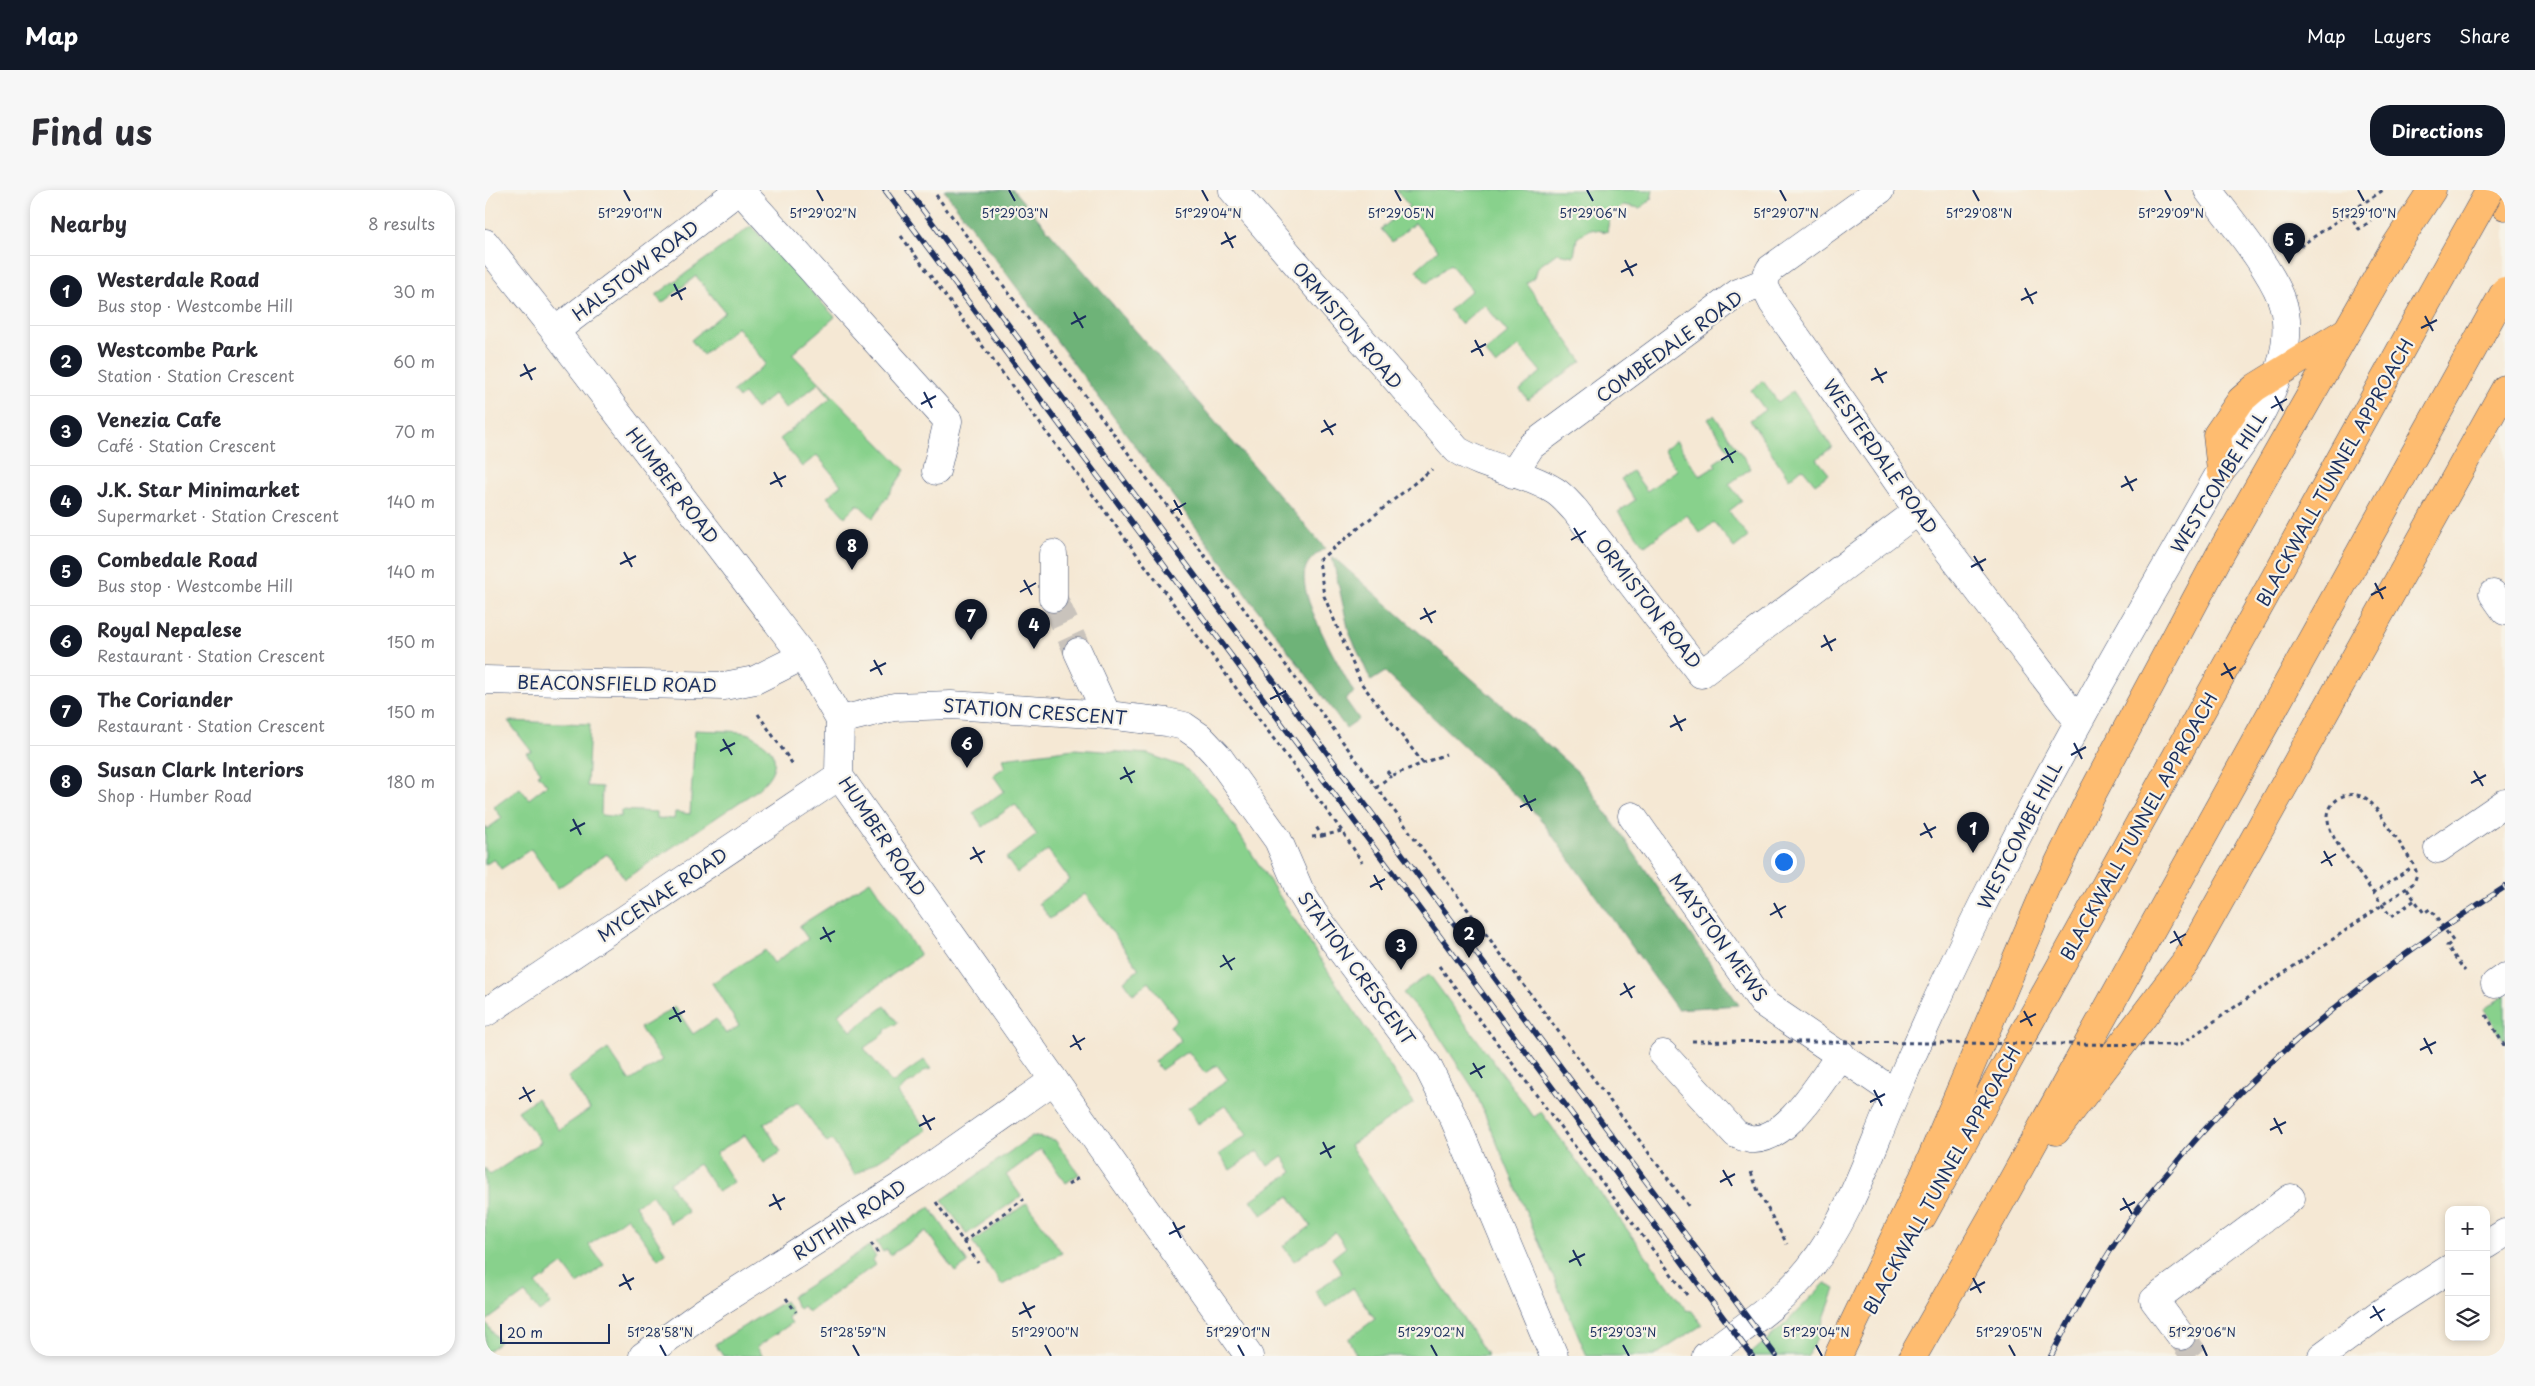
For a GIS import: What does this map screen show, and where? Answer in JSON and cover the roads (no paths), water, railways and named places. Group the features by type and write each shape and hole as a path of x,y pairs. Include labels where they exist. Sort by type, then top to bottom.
{"main road":[{"path":"1840,1356 1923,1178 2047,888 2091,796 2218,558 2393,250 2432,190"},
{"path":"2491,190 2505,206"},
{"name":"BLACKWALL TUNNEL APPROACH","path":"1840,1356 1940,1188 2425,306 2491,190"},
{"path":"1913,1356 2000,1204 2505,291"},
{"path":"2221,471 2217,435 2241,400 2256,387 2346,331"},
{"path":"2000,1204 2188,958 2505,389"}],"street":[{"name":"HALSTOW ROAD","path":"555,331 740,190"},
{"path":"740,190 948,421 936,471"},
{"name":"COMBEDALE ROAD","path":"1513,474 1531,446 1739,293 1763,283 1770,269 1880,190"},
{"path":"2208,190 2273,282 2281,298 2287,326 2284,350 2276,374"},
{"name":"ORMISTON ROAD","path":"1237,192 1457,450 1473,460 1538,482 1557,492 1575,510 1701,674 1918,511"},
{"name":"HUMBER ROAD","path":"485,243 555,331 803,656 840,720 839,776 1249,1356"},
{"name":"WESTERDALE ROAD","path":"1763,283 1770,298 1918,511 2078,720"},
{"name":"WESTCOMBE HILL","path":"1706,1356 1777,1302 1809,1269 1832,1234 1852,1194 1895,1093 2001,867 2078,720 2221,471"},
{"path":"1053,554 1053,598"},
{"path":"1078,652 1107,715"},
{"name":"BEACONSFIELD ROAD","path":"485,680 724,686 755,680 803,656"},
{"name":"STATION CRESCENT","path":"840,720 894,707 927,704 1107,715 1167,722 1185,726 1200,736 1278,840 1300,891 1314,914 1427,1065 1455,1121 1554,1356"},
{"name":"MYCENAE ROAD","path":"485,1012 839,776"},
{"path":"2439,849 2505,803"},
{"name":"MAYSTON MEWS","path":"1632,816 1763,1003 1841,1054 1895,1093"},
{"path":"1663,1054 1736,1134 1751,1139 1769,1136 1787,1125 1841,1054"},
{"name":"RUTHIN ROAD","path":"643,1356 705,1312 917,1176 1053,1080"},
{"path":"2181,1336 2154,1300 2291,1198"},
{"path":"2490,1242 2505,1232"},
{"path":"2322,1356 2379,1314 2445,1272"}],"tunnel":[{"path":"1053,598 1078,652"},
{"path":"2181,1336 2195,1356"}],"railway":[{"path":"885,190 1752,1356"},
{"path":"908,190 1776,1356"},
{"path":"2051,1356 2112,1247 2139,1207 2207,1127 2285,1050 2327,1014 2414,948 2505,887"}],"place":[{"name":"Combedale Road","path":"2289,264"},
{"name":"Susan Clark Interiors","path":"852,570"},
{"name":"The Coriander","path":"971,640"},
{"name":"J.K. Star Minimarket","path":"1034,649"},
{"name":"Royal Nepalese","path":"967,768"},
{"name":"Westerdale Road","path":"1973,853"},
{"name":"Westcombe Park","path":"1469,958"},
{"name":"Venezia Cafe","path":"1401,970"}]}
